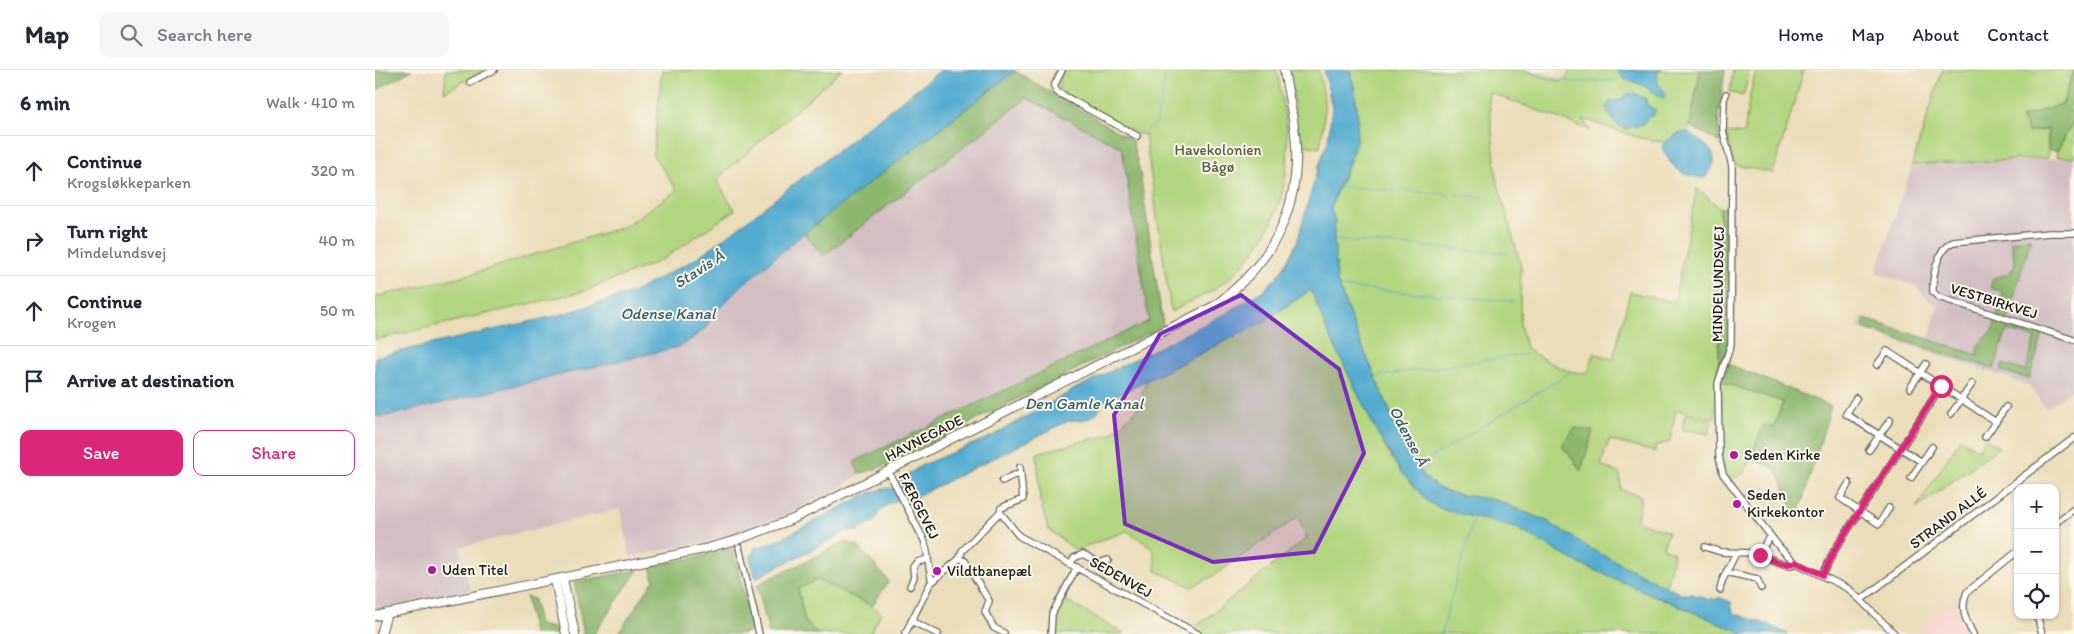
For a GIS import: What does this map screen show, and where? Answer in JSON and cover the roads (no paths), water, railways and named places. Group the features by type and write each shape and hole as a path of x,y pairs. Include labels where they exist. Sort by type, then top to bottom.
{"street":[{"path":"470,82 493,70"},
{"path":"1062,70 1054,86 1055,90 1137,136"},
{"name":"HAVNEGADE","path":"375,616 704,550 737,540 793,519 1214,306 1238,289 1257,268 1272,246 1283,224 1291,201 1295,174 1296,145 1284,70"},
{"name":"MINDELUNDSVEJ","path":"1726,94 1724,100 1723,131 1732,166 1731,344 1718,383 1719,456 1725,478 1771,537 1796,562 1839,582 1862,599 1895,634"},
{"name":"VESTBIRKVEJ","path":"2074,233 2049,233 1946,244 1932,283 1933,292 1937,297 2074,340"},
{"path":"1877,365 1887,351 1996,422"},
{"path":"1910,388 1926,364"},
{"path":"1951,414 1972,384"},
{"path":"1823,575 1834,551 1941,386"},
{"path":"1856,398 1846,414 1922,462"},
{"path":"1985,437 2006,407"},
{"path":"1869,450 1890,420"},
{"name":"STRAND ALLÉ","path":"1862,599 2074,438"},
{"path":"1911,478 1932,447"},
{"path":"905,634 932,582 960,558 962,551 1000,512 1001,508 1023,500 1020,466"},
{"name":"FÆRGEVEJ","path":"888,472 924,540 932,582"},
{"path":"1002,481 1014,475 1021,475"},
{"path":"1849,483 1840,498 1859,512 1879,524 1889,508"},
{"path":"2059,520 2074,510"},
{"path":"1000,512 1019,536 1070,564"},
{"path":"1760,555 1766,542 1771,537"},
{"path":"739,547 759,634"},
{"path":"1705,547 1760,555 1784,564 1791,565 1796,562"},
{"path":"1720,590 1726,572 1736,553"},
{"name":"SEDENVEJ","path":"1108,560 1099,563 1083,554 1074,558 1070,564 1198,634"},
{"path":"1973,634 1964,614 1963,600 1967,592 2014,554"},
{"path":"960,558 965,561 989,601 985,612 994,628 1004,633"},
{"path":"909,586 914,577 913,567 917,562 928,559"},
{"path":"1051,634 1051,614 1077,567"},
{"path":"1726,572 1757,579 1761,588"},
{"path":"563,579 575,634"},
{"path":"555,580 566,634"},
{"path":"381,634 387,613"},
{"path":"2038,619 2042,634"},
{"path":"911,621 938,634"}],"water":[{"name":"Odense Kanal","path":"941,70 1016,70 804,233 739,288 710,318 707,327 682,346 383,417 375,416 375,357 559,315 632,293 695,259 726,237"},
{"name":"Den Gamle Kanal","path":"1324,70 1350,70 1358,121 1356,142 1331,209 1335,222 1337,281 1405,448 1425,478 1442,490 1455,494 1495,500 1545,520 1591,549 1681,594 1694,594 1697,597 1698,595 1709,600 1711,598 1716,600 1718,597 1731,602 1733,613 1769,625 1787,634 1745,634 1582,565 1516,528 1444,510 1428,502 1401,472 1374,427 1326,328 1311,290 1258,325 1103,402 1097,413 1090,418 1068,421 914,498 902,493 897,495 897,500 881,510 875,521 858,531 848,531 756,578 750,559 755,548 773,543 866,494 887,488 894,489 899,487 900,480 922,465 990,437 1075,389 1227,313 1262,291 1277,277 1297,242 1317,171 1328,141 1332,108"},
{"path":"1616,70 1662,70 1657,73 1658,84 1665,92 1664,98 1645,86 1627,80"},
{"path":"1634,93 1646,99 1646,104 1655,110 1654,115 1645,119 1645,124 1624,129 1615,123 1606,108 1611,101 1618,101 1628,94"},
{"path":"1687,132 1707,146 1714,157 1711,170 1704,178 1683,173 1677,169 1668,159 1662,146 1673,137"}],"waterway":[{"path":"1141,135 1156,123 1167,70"},
{"path":"1526,70 1572,82 1616,80"},
{"path":"1338,186 1485,197"},
{"path":"1333,240 1507,253"},
{"path":"1339,287 1513,301"},
{"path":"1374,377 1524,354"},
{"name":"Odense Å","path":"1416,467 1569,373"},
{"path":"1441,634 1474,517"}],"place":[{"name":"Seden Kirke","path":"1734,455"},
{"name":"Seden Kirkekontor","path":"1737,504"},
{"name":"Uden Titel","path":"432,570"},
{"name":"Vildtbanepæl","path":"937,571"}],"park label":[{"name":"Havekolonien Bågø","path":"1218,158"}],"water label":[{"name":"Stavis Å","path":"699,269"}]}
